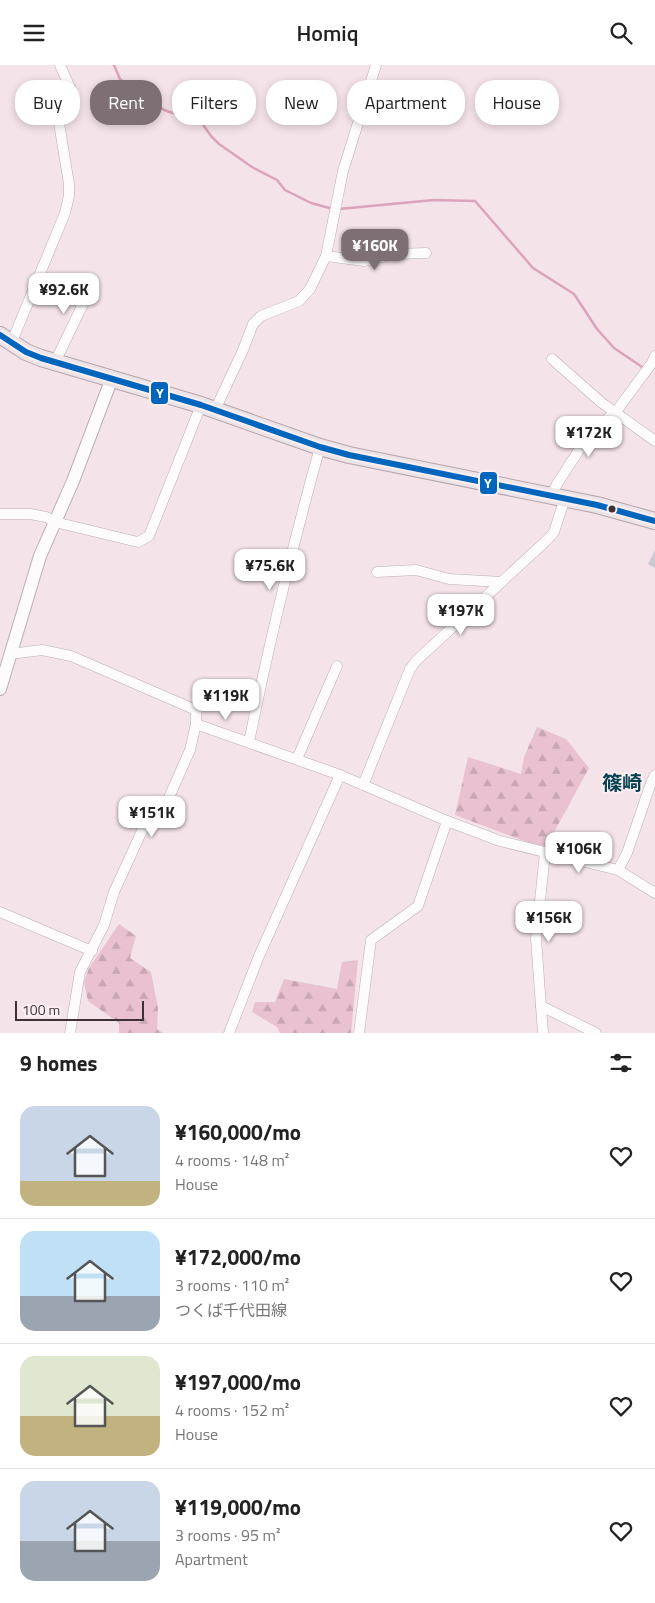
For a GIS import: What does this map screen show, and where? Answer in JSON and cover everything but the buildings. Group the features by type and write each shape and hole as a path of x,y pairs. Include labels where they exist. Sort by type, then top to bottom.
{"main road":[{"path":"6,340 26,352 55,362 208,407 320,447 381,462 559,497 622,511 655,521"}],"street":[{"path":"6,340 36,281 69,196 69,184 59,123 71,90 60,65"},
{"path":"0,514 30,514 138,542 149,536 208,407 243,350 253,323 261,317 299,301 310,289 326,256 343,171 376,65"},
{"path":"326,256 364,261 394,255 426,253"},
{"path":"36,281 83,304 55,362"},
{"path":"363,785 410,669 416,661 548,540 554,532 559,497 556,484 596,428 615,413 652,363 655,356"},
{"path":"552,359 615,413 655,441"},
{"path":"0,689 40,556 112,378"},
{"path":"249,742 298,525 320,447"},
{"path":"377,572 416,570 449,579 502,582"},
{"path":"10,654 42,650 71,656 196,710 196,724 190,750 163,811 146,822 114,892 104,925 80,972 70,1033"},
{"path":"297,759 337,667"},
{"path":"196,724 340,775 447,821 500,841 618,871 655,893"},
{"path":"229,1033 259,956 340,775"},
{"path":"618,871 627,853 655,775"},
{"path":"359,1033 371,940 418,906 447,821"},
{"path":"542,1033 536,939 545,853"},
{"path":"0,912 92,951"},
{"path":"541,1006 596,1033"}],"green space":[{"path":"537,727 566,739 589,768 545,849 455,815 468,757 521,774 524,757"},
{"path":"119,924 136,936 130,958 151,972 158,1008 157,1029 163,1033 119,1033 119,1023 88,1001 84,982 89,968"},
{"path":"358,960 351,1033 280,1033 277,1027 252,1012 255,1002 275,1002 284,979 337,989 342,962"}],"waterway":[{"path":"114,65 120,79 147,102 169,112 199,119 219,144 252,167 277,180 285,190 311,203 333,209"},
{"path":"339,209 434,200 475,201 533,268 574,294 597,329 614,348 645,369"}],"transit line":[{"name":"Y","path":"0,335 26,352 41,358 201,405 320,447 349,455 597,505 655,521"}],"district":[{"name":"篠崎","path":"622,782"}]}
